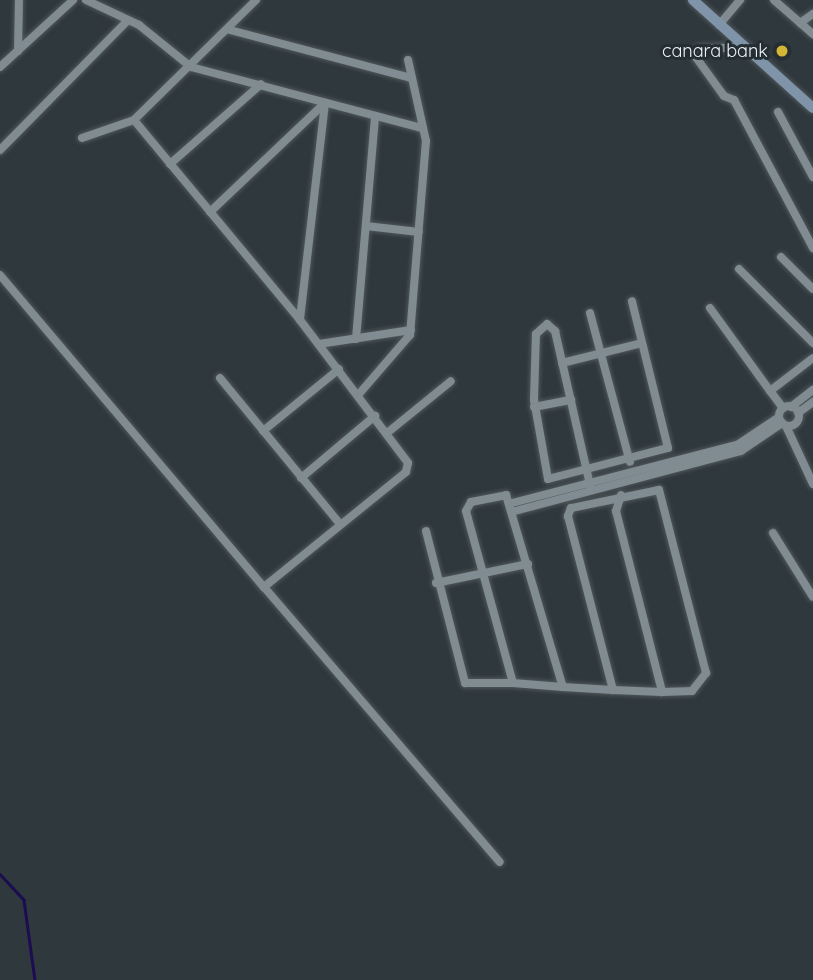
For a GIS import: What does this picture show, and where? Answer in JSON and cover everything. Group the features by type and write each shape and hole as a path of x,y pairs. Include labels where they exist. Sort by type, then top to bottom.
{"main road":[{"path":"693,0 813,108"}],"street":[{"path":"18,51 19,0"},
{"path":"0,67 74,0"},
{"path":"86,0 128,20 191,67 422,128"},
{"path":"82,138 134,120 230,30 256,0"},
{"path":"719,25 740,0"},
{"path":"774,0 813,34"},
{"path":"800,23 813,15"},
{"path":"0,150 128,20"},
{"path":"230,30 412,78"},
{"path":"744,47 698,49 695,56 724,96 734,100 813,248"},
{"path":"359,394 411,330 426,141 408,60"},
{"path":"170,164 261,84"},
{"path":"210,212 325,103"},
{"path":"300,320 325,103"},
{"path":"778,112 813,177"},
{"path":"356,339 375,116"},
{"path":"134,120 300,320 407,458 406,472 264,587"},
{"path":"366,226 419,232"},
{"path":"782,257 813,289"},
{"path":"739,269 813,343"},
{"path":"0,275 500,862"},
{"path":"632,301 668,448 668,461"},
{"path":"710,308 770,391 791,409 797,422 782,422"},
{"path":"590,313 628,458 641,489"},
{"path":"548,479 534,407 539,326 555,331 589,485"},
{"path":"319,344 411,330"},
{"path":"562,363 642,343"},
{"path":"770,391 813,358"},
{"path":"263,431 339,369"},
{"path":"220,378 340,524"},
{"path":"387,433 451,381"},
{"path":"513,507 739,448 782,422 791,409 813,390"},
{"path":"534,407 571,400"},
{"path":"791,409 813,402"},
{"path":"302,478 375,416"},
{"path":"782,422 813,484"},
{"path":"548,479 668,448"},
{"path":"636,474 668,461 739,448"},
{"path":"548,479 569,487"},
{"path":"513,507 523,500 569,487 589,485"},
{"path":"426,531 460,678 613,690 692,691 706,673 664,497 659,490 641,489 571,508 568,516 613,690"},
{"path":"513,683 466,511 471,502 506,495 523,500"},
{"path":"506,495 513,507 563,687"},
{"path":"621,495 615,512 662,692"},
{"path":"773,533 813,597"},
{"path":"436,583 527,564"}],"waterway":[{"path":"0,874 24,900 35,980"}],"place":[{"name":"canara bank","path":"782,51"}]}
